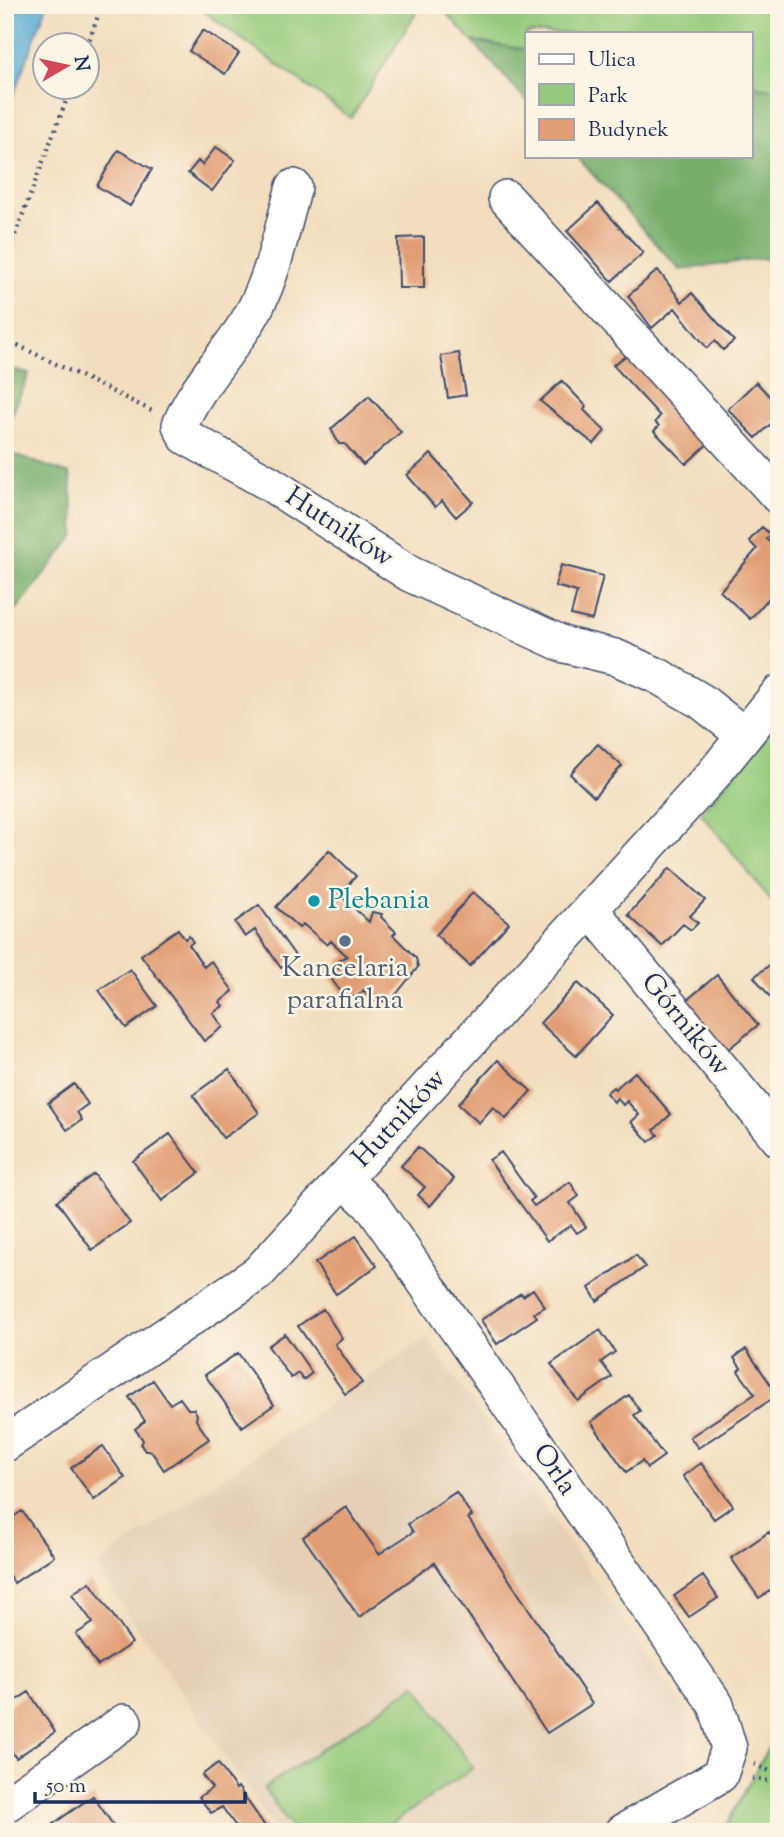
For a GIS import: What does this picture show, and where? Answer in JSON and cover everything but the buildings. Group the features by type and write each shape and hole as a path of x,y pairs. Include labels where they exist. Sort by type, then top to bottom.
{"street":[{"path":"180,425 190,402 249,319 268,278 294,187"},
{"path":"506,198 779,497"},
{"name":"Hutników","path":"180,425 186,437 269,483 410,574 503,614 565,645 615,657 658,676 701,701 744,735"},
{"name":"Hutników","path":"5,1444 258,1273 712,776 779,693"},
{"name":"Górników","path":"591,910 779,1139"},
{"name":"Orla","path":"344,1180 373,1207 716,1705 729,1748 720,1775 623,1832"},
{"path":"5,1805 124,1723"}],"path":[{"path":"92,32 102,5"},
{"path":"5,261 66,102"},
{"path":"5,339 180,425"}],"shaded area":[{"path":"426,1337 687,1712 690,1777 598,1832 277,1832 95,1566"}],"green space":[{"path":"195,5 421,5 351,118"},
{"path":"439,5 779,5 779,90 752,86 752,32 525,32 525,50 472,41"},
{"path":"472,41 525,50 525,99"},
{"path":"752,86 779,90 779,273 765,258 680,270 578,158 752,158"},
{"path":"5,368 29,374 5,431"},
{"path":"5,452 70,474 75,535 5,624"},
{"path":"779,721 779,911 701,813"},
{"path":"416,1685 473,1768 379,1832 294,1832 264,1788"},
{"path":"779,1728 779,1832 723,1832"}],"water":[{"path":"9,5 47,5 37,32 32,32 32,45 5,118 5,18"}],"place":[{"name":"Plebania","path":"314,901"},
{"name":"Kancelaria parafialna","path":"345,941"}]}
